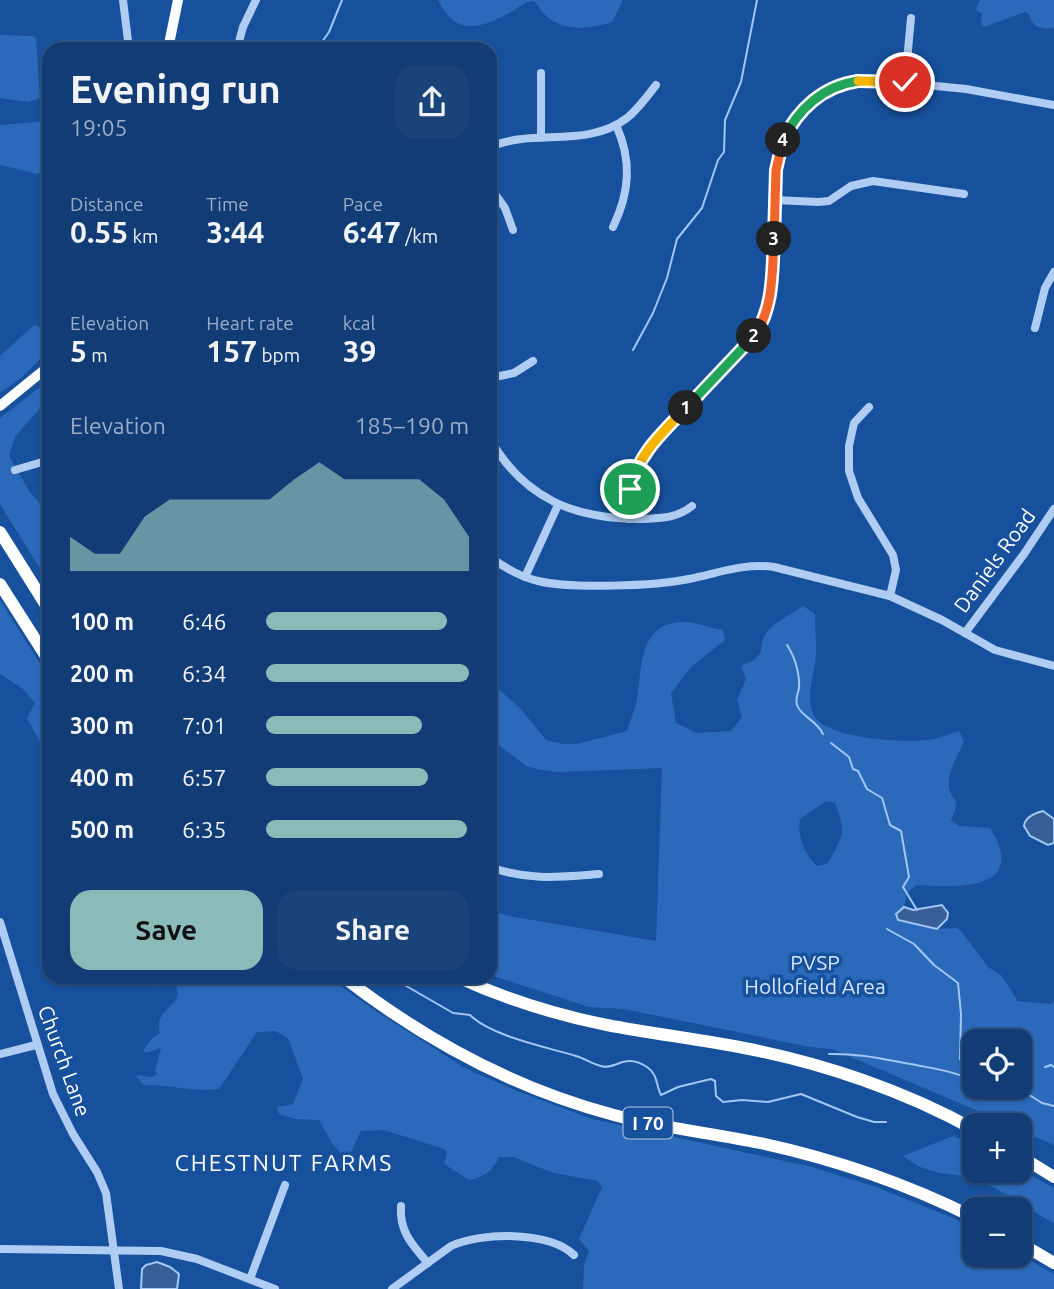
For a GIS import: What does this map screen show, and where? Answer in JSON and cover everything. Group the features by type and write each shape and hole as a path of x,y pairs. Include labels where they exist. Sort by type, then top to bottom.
{"highway":[{"path":"0,532 42,599"},
{"path":"0,584 42,650"},
{"name":"I 70","path":"354,984 434,1039 491,1069 545,1092 615,1115 760,1143 824,1159 914,1190 962,1212"},
{"path":"477,984 556,1013 608,1025 746,1048 818,1066 898,1094 962,1124"},
{"path":"1032,1163 1054,1177"},
{"path":"1032,1250 1054,1263"}],"main road":[{"path":"169,42 178,0"},
{"path":"0,406 42,372"}],"street":[{"path":"122,0 128,42"},
{"path":"239,42 256,0"},
{"path":"905,82 911,18"},
{"path":"541,73 541,136"},
{"path":"629,519 630,489 642,457 749,343 763,320 771,295 776,170 782,143 795,118 804,108 825,92 848,82 876,80 987,92 1054,105"},
{"path":"497,145 512,140 541,136 586,135 616,125 635,110 656,85"},
{"path":"613,227 624,202 628,177 625,149 616,125"},
{"path":"775,200 829,201 851,186 873,181 964,194"},
{"path":"497,197 505,208 513,230"},
{"path":"1035,328 1045,288 1054,272"},
{"path":"497,377 514,373 533,360"},
{"path":"869,408 854,423 849,446 849,471 858,498 893,555 896,570 890,596"},
{"path":"497,449 512,470 536,491 558,505 596,517 629,519 676,516 692,506"},
{"path":"15,470 42,462"},
{"path":"525,577 558,505"},
{"name":"Daniels Road","path":"965,633 1054,509"},
{"path":"497,562 525,577 570,585 656,583 692,579 736,567 759,565 792,570 890,596 1006,654 1054,666"},
{"path":"497,869 512,874 556,878 599,874"},
{"name":"Church Lane","path":"0,922 36,1045 64,1118 102,1181 110,1209 119,1289"},
{"path":"0,1054 36,1045"},
{"path":"250,1279 285,1185"},
{"path":"401,1206 400,1217 405,1235 428,1264"},
{"path":"392,1289 461,1241 493,1236 553,1243 567,1248 574,1255"},
{"path":"0,1249 152,1251 180,1254 275,1289"}],"green space":[{"path":"438,0 623,0 612,22 581,28 565,26 550,19 534,1 487,23 468,26 452,19"},
{"path":"980,0 1054,0 1054,28 1038,27 1025,12 984,27 981,24 982,13 975,10"},
{"path":"0,35 33,36 36,39 40,98 28,102 0,98"},
{"path":"42,122 42,169 38,174 0,165 0,125"},
{"path":"34,325 42,329 42,357 0,393 0,356"},
{"path":"42,385 42,406 15,437 9,456 29,491 42,506 42,572 0,504 0,418"},
{"path":"0,600 42,667 42,745 27,718 35,703 23,689 0,674"},
{"name":"PVSP Hollofield Area","path":"803,606 815,614 816,659 810,701 814,716 822,724 834,730 867,738 902,741 932,739 959,731 964,741 949,779 951,794 956,801 951,820 959,826 990,828 1000,849 1001,864 995,875 968,885 917,885 907,893 904,907 898,911 936,929 957,928 961,931 988,967 1001,975 1018,1001 1050,1004 1054,1002 1054,1145 1032,1135 1032,1113 983,1113 832,1049 810,1047 624,1009 589,1007 497,977 497,912 656,941 662,768 558,772 526,766 497,743 497,688 520,708 546,740 577,744 627,731 636,704 642,663 649,640 656,631 666,625 690,623 723,630 725,640 692,666 671,693 676,723 696,733 731,731 742,717 737,700 746,679 741,666 754,660 761,652 762,643 769,630","holes":["826,801 835,803 842,834 828,863 817,866 803,845 800,819"]},
{"path":"175,984 338,984 465,1068 517,1091 592,1119 812,1167 876,1187 962,1223 962,1267 1032,1267 1032,1262 1054,1274 1054,1289 583,1289 584,1265 589,1251 579,1239 602,1187 598,1181 553,1173 513,1157 499,1157 487,1173 469,1180 444,1164 447,1153 444,1149 384,1130 361,1131 350,1154 343,1156 319,1120 294,1119 279,1114 277,1107 293,1104 303,1079 288,1038 275,1031 257,1032 219,1089 144,1085 135,1075 151,1077 157,1074 155,1071 161,1048 146,1053 143,1051 152,1038 159,1034 159,1022 177,994"},
{"path":"953,1136 962,1140 962,1176 924,1168 903,1156"},
{"path":"1032,1176 1054,1188 1054,1223 1032,1210 1032,1197 1011,1197 983,1183 1032,1183"}],"shaded area":[{"path":"1043,811 1054,819 1054,843 1048,845 1030,836 1024,826 1028,818"},
{"path":"942,905 948,913 947,919 937,929 898,920 896,914 904,907 913,910"},
{"path":"157,1262 179,1274 177,1289 141,1289 142,1269"}],"waterway":[{"path":"322,42 342,0"},
{"path":"633,350 653,313 667,278 677,239 702,208 718,160 724,152 725,120 741,82 757,0"},
{"path":"787,645 798,671 797,705 823,734"},
{"path":"831,743 849,757 853,769 858,771 867,789 882,798 890,825 901,831 909,877 903,887 917,910"},
{"path":"887,929 914,944 934,965 958,983 962,1061"},
{"path":"403,984 453,1013 470,1015 491,1029 520,1040 606,1067 626,1061 639,1063 653,1073 661,1095 678,1087 711,1079 715,1081 716,1096 723,1102 768,1102 801,1094 857,1117 886,1122"},
{"path":"829,1054 862,1056 916,1065 962,1076"},
{"path":"1045,1067 1054,1067"},
{"path":"1032,1097 1054,1106"}],"district":[{"name":"CHESTNUT FARMS","path":"284,1163"}],"route":[{"path":"630,489 636,468 649,447 749,343 763,320 771,295 778,156 795,118 814,99 848,82 905,82"}]}
